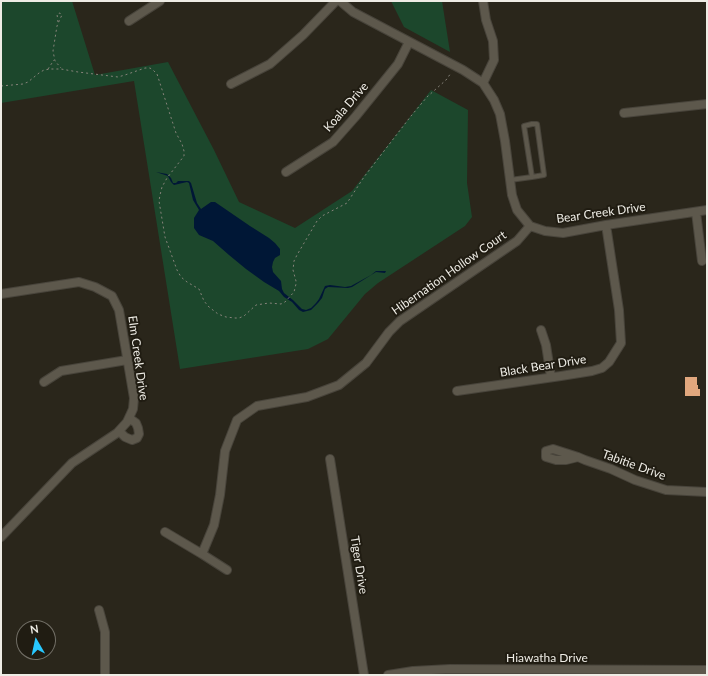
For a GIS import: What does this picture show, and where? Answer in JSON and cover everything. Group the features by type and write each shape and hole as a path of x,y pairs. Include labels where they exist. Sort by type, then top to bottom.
{"street":[{"path":"129,21 160,1"},
{"path":"231,84 270,64 303,36 336,1"},
{"path":"340,1 353,12 463,70 483,83 494,100 500,114 512,195 518,210 530,226"},
{"path":"483,1 486,20 493,41 494,60 483,83"},
{"name":"Koala Drive","path":"286,172 333,142 398,64 409,42"},
{"path":"624,113 707,104"},
{"name":"Bear Creek Drive","path":"530,226 545,232 563,233 707,210"},
{"path":"696,212 702,261"},
{"name":"Black Bear Drive","path":"457,391 592,371 602,368 609,362 621,343 619,310 606,225"},
{"name":"Hibernation Hollow Court","path":"202,554 214,525 226,451 237,420 257,406 306,397 339,385 366,363 389,332 400,321 517,241 530,226"},
{"name":"Elm Creek Drive","path":"1,294 79,282 94,287 112,296 119,310 134,398 133,409 127,422 118,431 72,463 1,537"},
{"path":"541,330 546,345 551,378"},
{"path":"44,382 61,371 127,360"},
{"path":"118,431 125,437 132,440 136,438 139,434 138,428 136,423 129,418"},
{"name":"Tabitie Drive","path":"578,457 611,469 635,480 666,490 707,492"},
{"name":"Tiger Drive","path":"330,459 364,675"},
{"path":"165,532 227,570"},
{"path":"99,610 105,632 105,675"},
{"name":"Hiawatha Drive","path":"388,675 414,671 450,669 707,670"}],"lane":[{"path":"510,180 532,177 544,175 537,124 524,126 532,177"}],"path":[{"path":"58,22 53,51 54,59 61,69"},
{"path":"48,69 54,59"},
{"path":"1,86 23,84 44,70 48,69 61,69 118,76 146,68 153,70 157,74 176,133 184,151 184,156 162,187 160,195 159,201 165,237 181,277 199,289 209,307 218,314 226,317 240,318 256,305 281,304 285,302 294,292 296,281 293,270 294,261 317,221 322,216 346,203 411,116 427,97 446,80 451,72"}],"green space":[{"path":"1,1 72,1 95,75 168,62 214,150 239,202 295,228 352,191 431,90 468,110 467,183 472,217 465,226 378,283 365,294 328,339 308,349 180,369 134,81 1,103"},
{"path":"391,1 442,1 450,52 404,27"}],"water":[{"path":"156,172 167,174 173,183 178,181 189,181 197,203 201,209 211,202 215,202 275,243 280,249 280,255 275,258 273,262 273,272 281,281 284,293 302,309 306,310 311,308 316,303 325,286 351,286 376,271 386,271 385,273 376,272 352,287 348,288 328,287 325,289 322,298 311,310 303,312 284,297 279,291 246,269 213,241 199,235 194,228 194,218 199,210 193,200 189,183 187,182 174,185 168,176"}],"building":[{"path":"685,377 697,377 697,385 698,389 700,389 700,396 685,396"}]}
